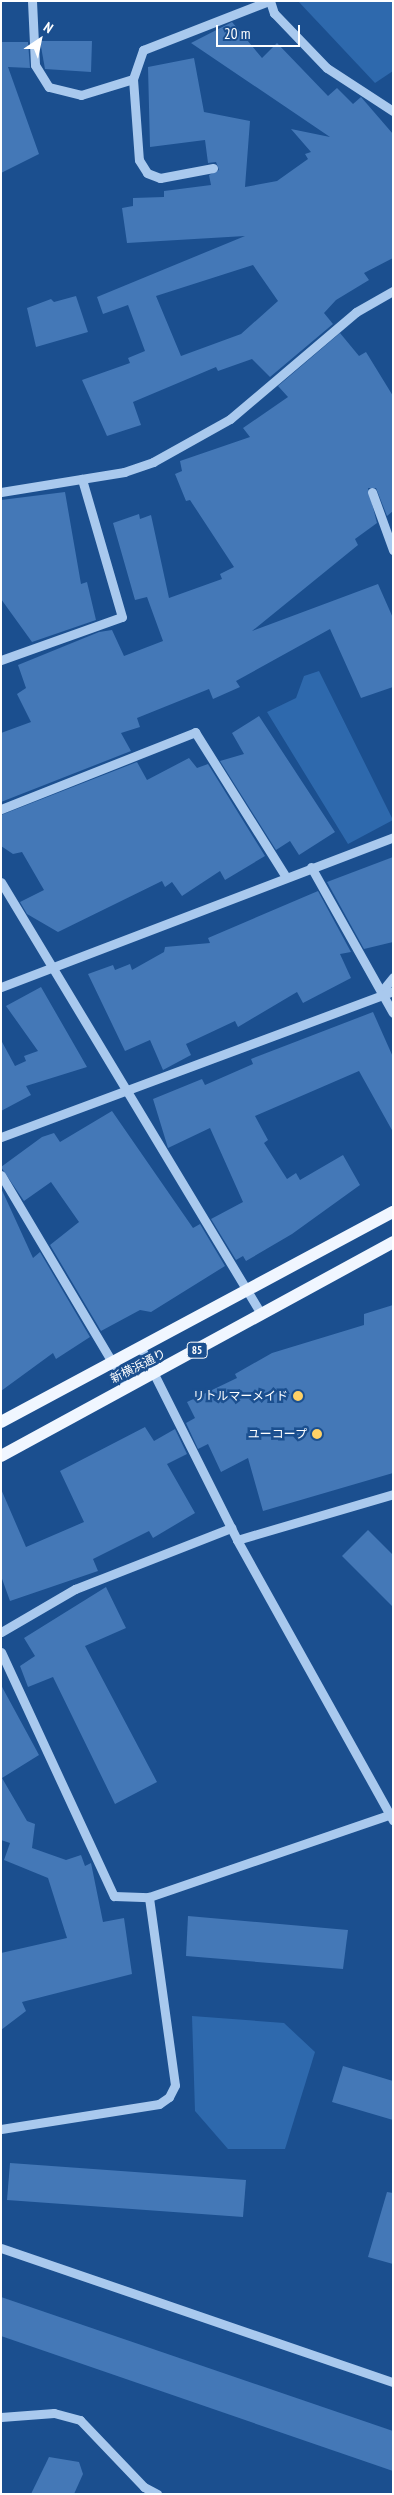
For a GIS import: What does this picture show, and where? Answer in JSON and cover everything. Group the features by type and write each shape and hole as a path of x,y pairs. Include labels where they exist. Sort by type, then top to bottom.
{"main road":[{"name":"新横浜通り","path":"1,1422 393,1212"},
{"name":"新横浜通り","path":"1,1456 127,1387 157,1374 260,1312 393,1242"}],"street":[{"path":"32,1 35,65 49,87 81,96 133,79"},
{"path":"212,168 160,178 147,173 140,160 133,79 143,50 270,1 274,13 326,68 393,111"},
{"path":"1,492 82,479 153,462 230,419 356,312 393,291"},
{"path":"1,660 122,617 82,479"},
{"path":"372,492 393,550"},
{"path":"1,810 195,732 286,877"},
{"path":"1,987 393,837"},
{"path":"311,867 393,1013"},
{"path":"1,882 260,1312"},
{"path":"380,992 393,977"},
{"path":"1,1137 380,992 393,991"},
{"path":"1,1176 127,1387"},
{"path":"1,1652 114,1896 149,1897 391,1818 237,1540 157,1374 140,1346"},
{"path":"237,1540 393,1494"},
{"path":"1,1632 74,1589 231,1528"},
{"path":"1,2129 160,2104 169,2097 176,2086 149,1897"},
{"path":"1,2248 393,2382"},
{"path":"1,2417 54,2413 80,2420 144,2487 157,2494"}],"shaded area":[{"path":"298,1 393,1 393,71 375,83"},
{"path":"319,671 393,820 348,844 267,712 296,698 304,676"},
{"path":"192,2016 284,2023 315,2052 285,2149 228,2149 195,2111"}],"building":[{"path":"232,22 262,58 277,43 328,96 337,88 353,104 361,97 393,134 393,258 364,273 369,280 336,300 324,313 333,324 270,377 252,359 218,371 216,367 133,402 141,425 107,436 82,380 130,363 128,358 145,351 128,305 103,314 97,297 245,236 127,243 122,208 133,206 133,198 164,197 164,191 211,185 209,175 219,170 216,162 208,163 205,140 150,147 148,67 194,58 204,112 250,121 245,187 277,181 308,159 305,154 311,152 291,129 330,137 191,43","holes":["253,265 278,301 241,334 181,356 156,296"]},
{"path":"40,41 92,41 91,72 45,69"},
{"path":"1,42 28,42 30,68 8,67 39,154 1,173"},
{"path":"76,296 88,332 36,347 27,308 51,299 54,302"},
{"path":"340,333 359,356 366,352 393,396 393,511 387,516 376,488 368,488 377,523 355,539 358,545 252,631 378,584 393,618 393,687 361,698 330,629 236,681 240,687 213,699 209,689 137,718 140,727 121,733 131,751 1,802 1,733 31,722 17,694 26,688 18,665 99,632 112,630 124,656 163,641 147,597 135,600 113,523 139,514 140,519 151,515 169,598 222,579 220,574 234,567 190,500 186,501 175,474 182,471 180,461 250,437 243,428 288,397 278,386"},
{"path":"65,492 81,584 87,582 96,620 32,642 1,599 1,500"},
{"path":"259,716 335,832 299,855 290,841 276,850 220,761 244,754 232,733"},
{"path":"189,758 197,768 208,764 265,856 225,880 220,871 182,896 172,882 165,887 162,881 58,932 27,914 20,902 44,890 22,852 13,854 1,846 1,815 137,762 147,780"},
{"path":"393,857 393,942 364,949 327,882"},
{"path":"318,891 351,952 340,954 351,978 303,1003 297,992 238,1027 235,1021 186,1044 191,1055 163,1070 150,1040 125,1051 88,974 113,965 115,970 130,964 132,970 164,952 165,947 210,943 208,938"},
{"path":"41,987 87,1067 26,1086 31,1095 1,1111 1,1040 15,1066 26,1061 24,1056 38,1051 6,1006"},
{"path":"373,1012 393,1057 393,1132 359,1071 255,1116 268,1140 264,1143 287,1179 296,1173 300,1180 343,1155 360,1185 292,1234 246,1261 243,1256 236,1260 211,1219 243,1202 210,1128 168,1148 153,1099 202,1079 205,1085 253,1064 251,1059"},
{"path":"112,1111 193,1228 200,1224 225,1266 151,1312 140,1310 101,1331 50,1245 79,1222 51,1182 24,1201 1,1167 42,1137 54,1133 60,1142"},
{"path":"1,1188 33,1258 40,1252 90,1337 56,1359 53,1353 1,1391"},
{"name":"ユーコープ","path":"393,1305 393,1473 263,1511 248,1458 221,1472 208,1444 198,1449 186,1423 195,1418 187,1402 237,1378 235,1374 272,1353 364,1325 364,1314"},
{"path":"145,1427 154,1441 175,1429 187,1454 167,1464 195,1513 153,1538 149,1531 93,1559 98,1571 10,1601 1,1576 1,1489 26,1547 84,1522 60,1471"},
{"path":"368,1530 393,1555 393,1607 342,1556"},
{"path":"106,1587 126,1628 85,1646 157,1782 115,1804 53,1677 28,1687 20,1666 35,1656 24,1638"},
{"path":"1,1685 39,1755 2,1778 27,1821 35,1824 32,1848 66,1860 81,1855 85,1866 91,1863 103,1922 124,1918 132,1974 22,2002 26,2011 1,2030 1,1953 67,1938 48,1878 4,1860 10,1843 1,1840"},
{"path":"188,1916 348,1930 343,1969 186,1956"},
{"path":"343,2066 393,2081 393,2120 332,2102"},
{"path":"10,2163 246,2180 243,2217 7,2200"},
{"path":"387,2192 393,2193 393,2264 368,2257"},
{"path":"1,2297 393,2431 393,2471 1,2336"},
{"path":"49,2457 79,2462 83,2474 74,2494 31,2494"}],"place":[{"name":"リトルマーメイド","path":"298,1396"},
{"name":"ユーコープ","path":"317,1434"}]}
